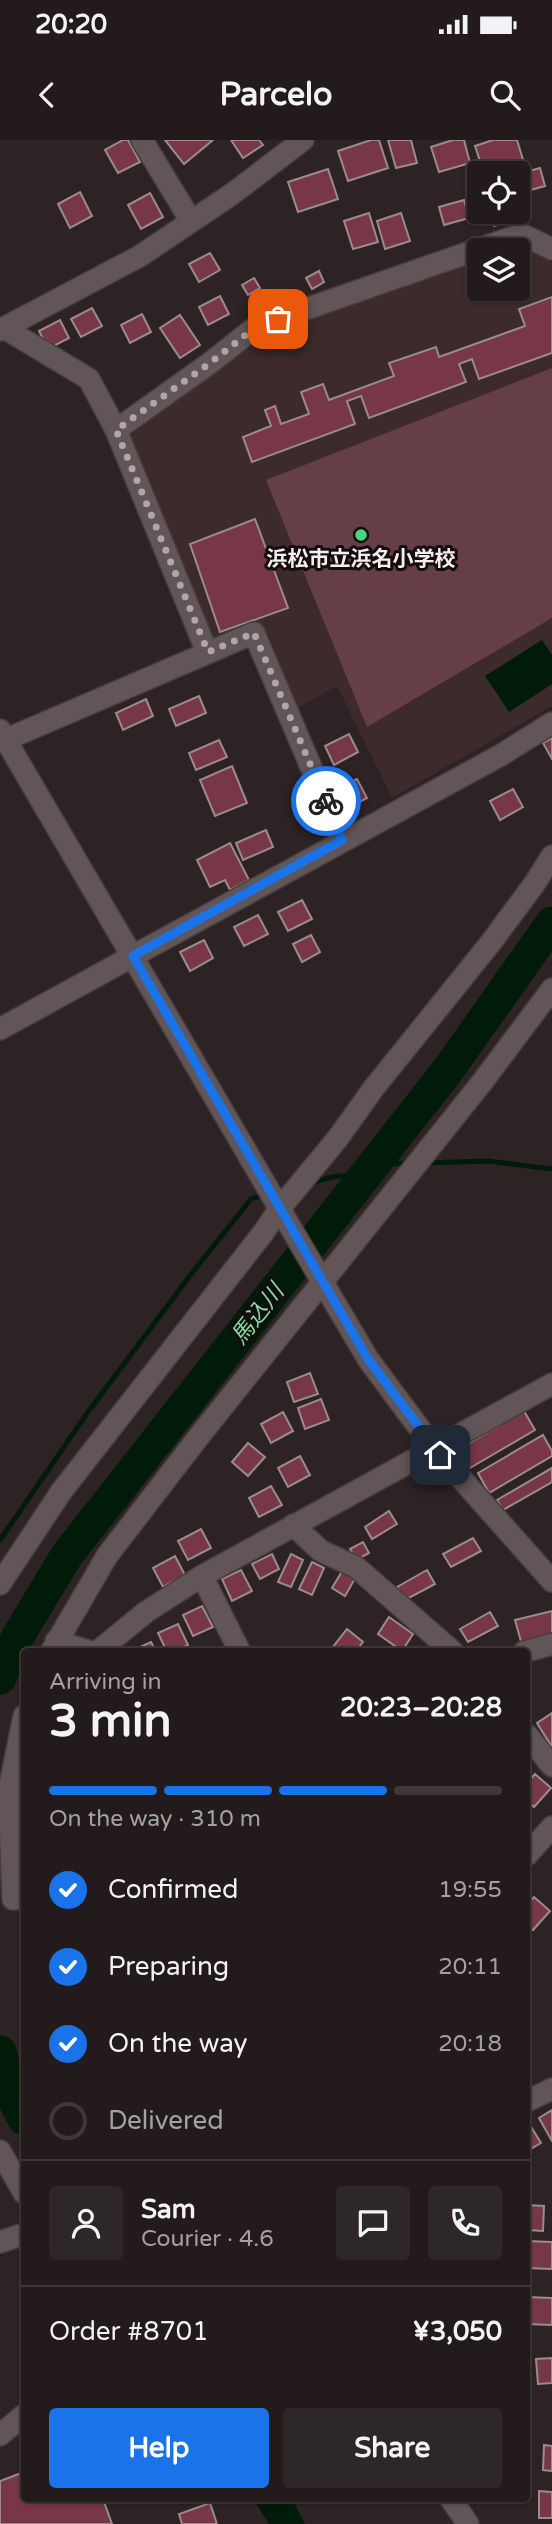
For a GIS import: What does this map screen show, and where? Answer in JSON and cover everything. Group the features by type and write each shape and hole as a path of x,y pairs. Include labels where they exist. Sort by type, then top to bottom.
{"street":[{"path":"142,140 191,221"},
{"path":"2,329 140,256 303,140"},
{"path":"116,430 257,326 516,236 523,235 552,249"},
{"path":"2,329 89,379 116,430 208,652"},
{"path":"342,840 254,633 2,737 368,1359 434,1448 552,1581"},
{"path":"0,1029 501,755 552,723"},
{"path":"0,1584 61,1492 338,1138 373,1089 492,941 536,883 552,856"},
{"path":"53,1646 107,1556 321,1279 483,1081 552,989"},
{"path":"102,1648 146,1612 202,1576 552,1384"},
{"path":"293,1525 321,1551 356,1567 448,1648"},
{"path":"202,1576 238,1648"},
{"path":"530,1650 552,1644"},
{"path":"21,1731 9,1790 13,1899 21,1898"},
{"path":"530,1739 552,1766"},
{"path":"530,1852 552,1827"},
{"path":"0,2151 21,2188"},
{"path":"0,2242 21,2235"},
{"path":"0,2435 21,2418"},
{"path":"453,2502 468,2524"}],"shaded area":[{"name":"浜松市立浜名小学校","path":"530,252 552,262 552,706 392,798 337,686 298,708 268,634 215,651 130,436 260,334 467,266 467,301 530,301"},
{"path":"552,368 552,618 367,727 266,480"},
{"path":"542,640 552,655 552,684 509,712 485,676"},
{"path":"255,2502 294,2502 305,2524 269,2524"}],"building":[{"path":"128,140 140,162 118,173 105,150"},
{"path":"165,140 213,140 184,164"},
{"path":"231,140 259,140 263,145 243,158"},
{"path":"379,140 388,168 348,181 338,151"},
{"path":"388,140 411,140 417,163 396,168"},
{"path":"453,140 464,140 469,161 439,172 431,147"},
{"path":"493,140 517,140 523,161 480,161 475,146"},
{"path":"540,168 545,186 530,190 530,171"},
{"path":"328,169 338,199 298,212 288,182"},
{"path":"80,192 92,216 70,228 58,204"},
{"path":"150,193 163,217 141,229 128,205"},
{"path":"464,200 467,219 444,225 439,207"},
{"path":"369,213 378,242 353,249 344,221"},
{"path":"401,213 410,241 385,249 377,221"},
{"path":"210,253 220,270 199,282 189,264"},
{"path":"319,271 324,282 312,289 306,278"},
{"path":"254,278 260,288 248,295 242,285"},
{"path":"220,296 229,314 208,325 199,307"},
{"path":"552,297 552,353 479,379 472,359 459,364 466,382 369,418 361,396 347,401 355,424 252,462 243,437 271,426 265,410 275,406 281,424 309,414 301,392 323,384 329,400 394,376 389,363 436,347 439,357 525,326 519,309"},
{"path":"92,308 102,326 81,337 71,319"},
{"path":"142,314 151,332 130,343 121,325"},
{"path":"180,315 200,345 180,358 160,328"},
{"path":"60,320 69,338 48,349 39,331"},
{"path":"255,519 288,608 220,632 190,544"},
{"path":"199,696 206,713 176,726 169,709"},
{"path":"146,699 153,716 123,730 116,713"},
{"path":"349,734 358,752 334,765 325,746"},
{"path":"552,738 552,759 543,743"},
{"path":"219,740 227,757 196,770 189,753"},
{"path":"232,766 247,803 215,816 200,780"},
{"path":"357,779 367,798 344,810 334,792"},
{"path":"513,789 523,807 500,820 490,801"},
{"path":"266,830 273,847 243,860 236,843"},
{"path":"230,843 249,880 230,890 225,880 210,887 197,860"},
{"path":"302,900 312,919 288,931 278,912"},
{"path":"258,915 268,934 244,946 234,927"},
{"path":"311,935 320,952 302,962 293,944"},
{"path":"204,940 213,958 190,971 180,952"},
{"path":"310,1373 318,1394 294,1402 287,1382"},
{"path":"321,1399 329,1420 305,1429 298,1408"},
{"path":"524,1411 535,1430 470,1468 459,1449"},
{"path":"283,1412 293,1431 271,1443 261,1424"},
{"path":"543,1435 552,1456 489,1493 478,1473"},
{"path":"248,1443 265,1457 248,1476 232,1462"},
{"path":"300,1456 310,1475 288,1487 278,1468"},
{"path":"552,1468 552,1482 503,1510 497,1500"},
{"path":"271,1486 282,1505 259,1517 249,1498"},
{"path":"389,1511 397,1524 372,1539 365,1527"},
{"path":"201,1529 211,1548 188,1560 178,1541"},
{"path":"473,1538 481,1551 451,1567 443,1554"},
{"path":"363,1542 369,1553 356,1560 350,1549"},
{"path":"272,1554 279,1569 260,1579 252,1564"},
{"path":"291,1554 303,1560 291,1587 278,1582"},
{"path":"175,1556 185,1575 163,1587 153,1568"},
{"path":"312,1562 324,1568 312,1595 299,1589"},
{"path":"344,1568 357,1575 345,1596 332,1588"},
{"path":"241,1570 252,1591 232,1601 222,1579"},
{"path":"427,1570 435,1584 405,1600 397,1587"},
{"path":"202,1606 213,1627 193,1636 183,1615"},
{"path":"552,1611 552,1637 522,1645 515,1620"},
{"path":"490,1612 498,1626 468,1642 460,1629"},
{"path":"389,1617 413,1634 404,1648 398,1648 378,1634"},
{"path":"178,1624 188,1645 182,1648 165,1648 158,1633"},
{"path":"347,1629 363,1642 358,1648 332,1648"},
{"path":"151,1642 154,1648 138,1648"},
{"path":"552,1713 552,1747 537,1723"},
{"path":"535,1774 551,1788 534,1807 530,1804 530,1780"},
{"path":"534,1897 550,1911 533,1930 530,1928 530,1902"},
{"path":"552,2110 552,2141 539,2118"},
{"path":"530,2125 541,2143 530,2149"},
{"path":"530,2205 544,2206 543,2231 530,2230"},
{"path":"530,2241 552,2242 552,2269 530,2268"},
{"path":"530,2297 552,2298 552,2325 530,2324"},
{"path":"552,2358 552,2383 538,2384 536,2359"},
{"path":"544,2445 552,2446 552,2471 543,2470"},
{"path":"21,2473 21,2502 104,2502 112,2524 0,2524 0,2481"},
{"path":"539,2491 552,2492 552,2518 539,2518"},
{"path":"210,2503 217,2524 182,2524 179,2514"}],"waterway":[{"name":"馬込川","path":"0,1678 18,1636 67,1555 448,1070 552,923"},
{"path":"426,1163 488,1161 552,1169"},
{"path":"310,1183 332,1177 369,1173 387,1164 409,1163"},
{"path":"0,1540 88,1412 195,1269 251,1199 267,1194"},
{"name":"馬込川","path":"0,2052 21,2113"}],"way so far":[{"path":"278,319 257,326 116,430 208,652 254,633 326,801"}],"place":[{"name":"浜松市立浜名小学校","path":"361,535"}],"route":[{"path":"326,801 342,840 133,956 368,1359 440,1455"}]}
